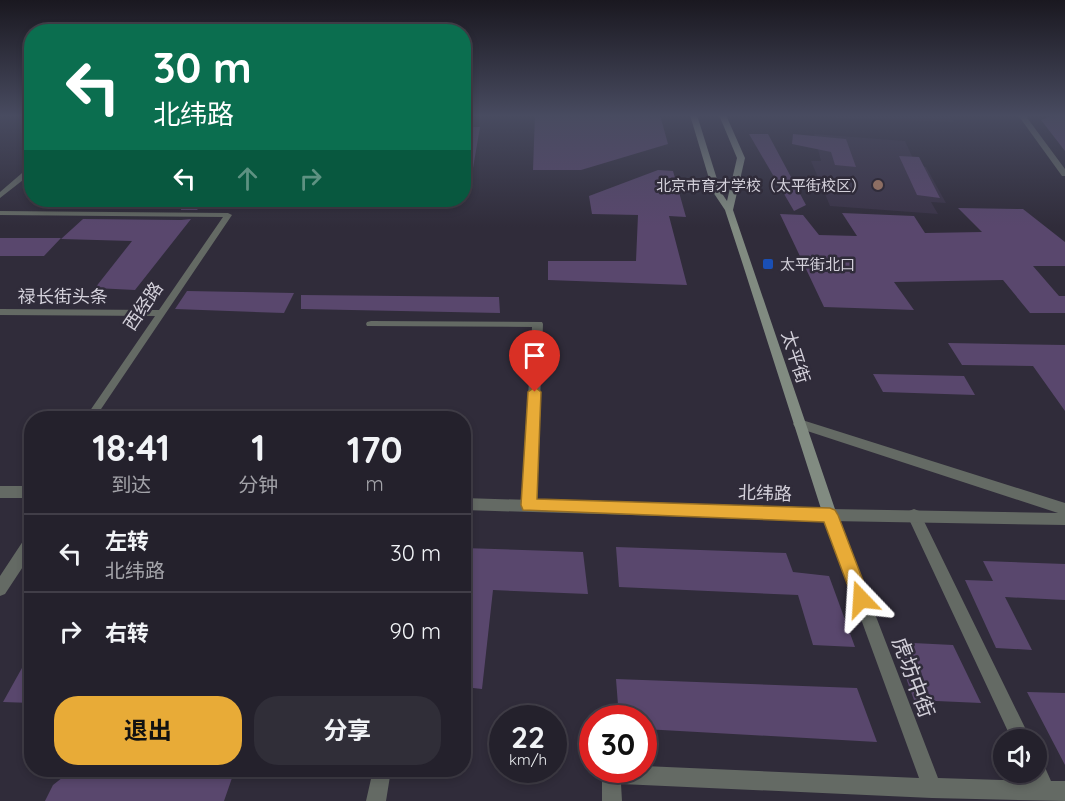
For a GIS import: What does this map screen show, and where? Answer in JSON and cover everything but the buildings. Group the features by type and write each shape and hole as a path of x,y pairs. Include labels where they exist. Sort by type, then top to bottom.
{"main road":[{"name":"太平街","path":"705,152 717,192 729,210 830,515"},
{"path":"729,210 741,158 739,152"}],"street":[{"path":"1049,152 1064,172"},
{"path":"0,196 24,176"},
{"path":"371,324 538,324 529,505"},
{"path":"799,424 1065,509"},
{"path":"0,492 24,492"},
{"name":"北纬路","path":"471,504 830,515 1065,519"},
{"name":"虎坊中街","path":"830,515 932,788"},
{"path":"915,515 1017,729"},
{"path":"0,589 24,552"},
{"path":"612,801 611,774 932,788 991,796 1056,791"},
{"path":"376,801 381,777"}],"lane":[{"name":"西经路","path":"0,213 228,215 95,411"},
{"name":"禄长街头条","path":"0,312 162,313"}],"shaded area":[{"name":"北京市育才学校（太平街校区）","path":"819,152 910,152 916,165 926,167 946,203 931,202 938,214 830,206 811,161 821,161"}],"place":[{"name":"北京市育才学校（太平街校区）","path":"878,185"},
{"name":"太平街北口","path":"768,264"}],"route":[{"path":"535,392 529,505 830,515 861,599"}]}
